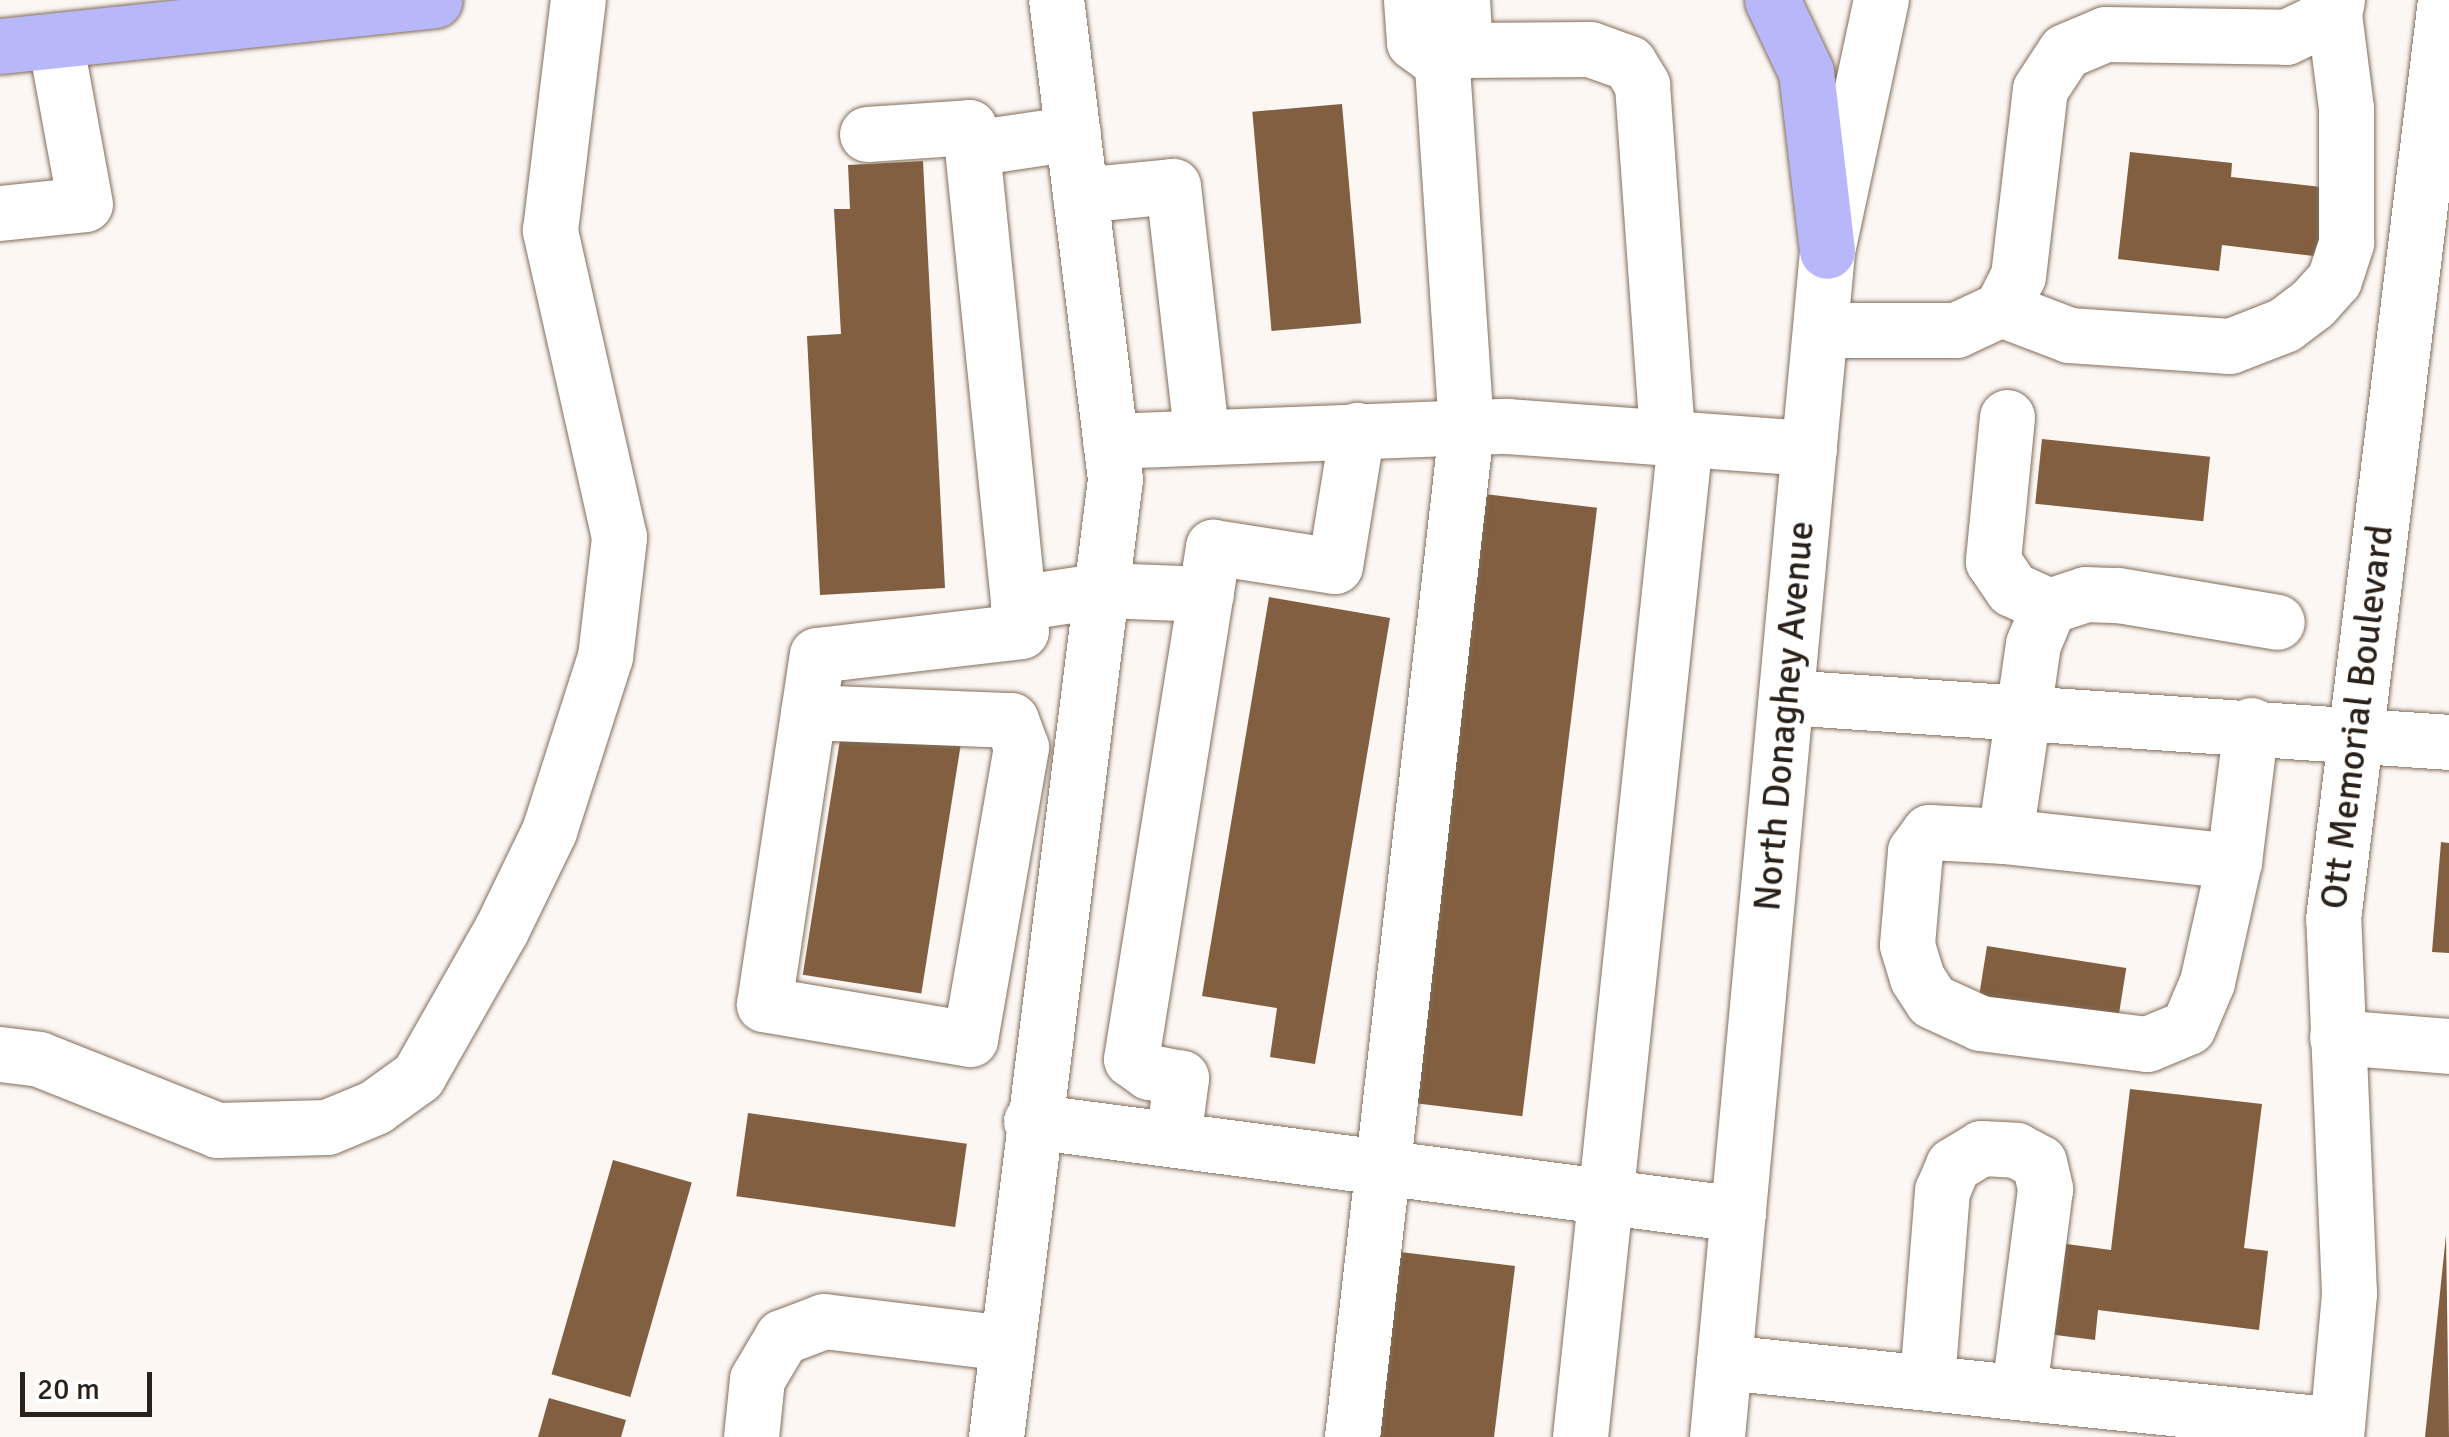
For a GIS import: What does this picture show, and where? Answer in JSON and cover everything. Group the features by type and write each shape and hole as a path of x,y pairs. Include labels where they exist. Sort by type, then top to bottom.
{"main road":[{"path":"0,46 436,0"},
{"path":"1772,0 1806,72 1827,251"}],"street":[{"path":"13,1046 217,1130 327,1126 375,1107 418,1076 502,930 549,831 605,657 618,538 550,230 578,0"},
{"path":"996,1437 1031,1121 1084,749 1115,478 1056,0"},
{"path":"1411,0 1414,42 1456,37 1590,49 1629,63 1642,85 1676,439 1607,1197 1580,1437"},
{"name":"Ott Memorial Boulevard","path":"2337,1431 2349,1276 2333,918 2434,171 2445,0"},
{"path":"1820,330 1956,330 2000,310 2018,276 2040,89 2065,51 2104,34 2286,38 2335,7 2346,108 2346,242 2334,280 2313,303 2284,325 2230,346 2069,335 2000,310"},
{"name":"North Donaghey Avenue","path":"1717,1437 1827,251 1883,12"},
{"path":"1352,1437 1466,428 1456,37"},
{"path":"0,213 85,204 56,40"},
{"path":"808,712 1010,720 1020,747 970,1039 764,1004 808,712 817,654 1021,631 969,128 867,134"},
{"path":"972,148 1072,133"},
{"path":"1080,194 1173,186 1202,433"},
{"path":"2006,417 1993,562 2012,589 2050,606 2085,594 2118,595 2277,622"},
{"path":"1110,441 1202,433 1466,428 1809,448"},
{"path":"1172,1140 1181,1078 1149,1072 1132,1059 1213,547 1334,566 1358,430"},
{"path":"1018,603 1104,590 1206,594"},
{"path":"2005,836 2033,644 2050,606"},
{"path":"1786,697 2357,732 2449,742"},
{"path":"2234,862 2005,836 1929,832 1915,851 1907,945 1916,978 1932,1001 1980,1024 2147,1044 2188,1027 2207,982 2234,862 2251,725"},
{"path":"1020,747 1084,749"},
{"path":"979,986 1050,994"},
{"path":"2337,1037 2449,1046"},
{"path":"1031,1121 1738,1214"},
{"path":"1926,1381 1942,1192 1954,1165 1981,1148 2016,1150 2039,1162 2044,1189 2018,1390"},
{"path":"732,1437 757,1379 782,1337 824,1320 1006,1343"},
{"path":"1724,1362 2018,1390 2337,1431"},
{"path":"751,1437 757,1379"}],"building":[{"path":"1342,104 1361,323 1272,331 1252,112"},
{"path":"2130,152 2232,163 2231,177 2330,188 2322,257 2222,245 2219,271 2118,259"},
{"path":"923,161 945,588 820,595 807,336 841,334 834,209 850,209 848,165"},
{"path":"2042,439 2210,457 2203,521 2035,504"},
{"path":"1468,492 1597,508 1522,1116 1393,1100"},
{"path":"1269,597 1390,618 1315,1064 1270,1057 1277,1008 1202,996"},
{"path":"843,721 962,740 921,994 803,975"},
{"path":"2441,842 2449,843 2449,953 2432,952"},
{"path":"1987,946 2126,968 2117,1028 1977,1006"},
{"path":"2130,1089 2262,1104 2244,1248 2268,1251 2259,1330 2098,1310 2095,1340 2048,1334 2059,1243 2111,1250"},
{"path":"748,1113 967,1144 955,1227 736,1196"},
{"path":"613,1160 692,1183 630,1397 552,1374"},
{"path":"2446,1235 2449,1437 2425,1437"},
{"path":"1384,1250 1515,1266 1494,1437 1361,1437"},
{"path":"549,1398 626,1420 621,1437 538,1437"}]}
